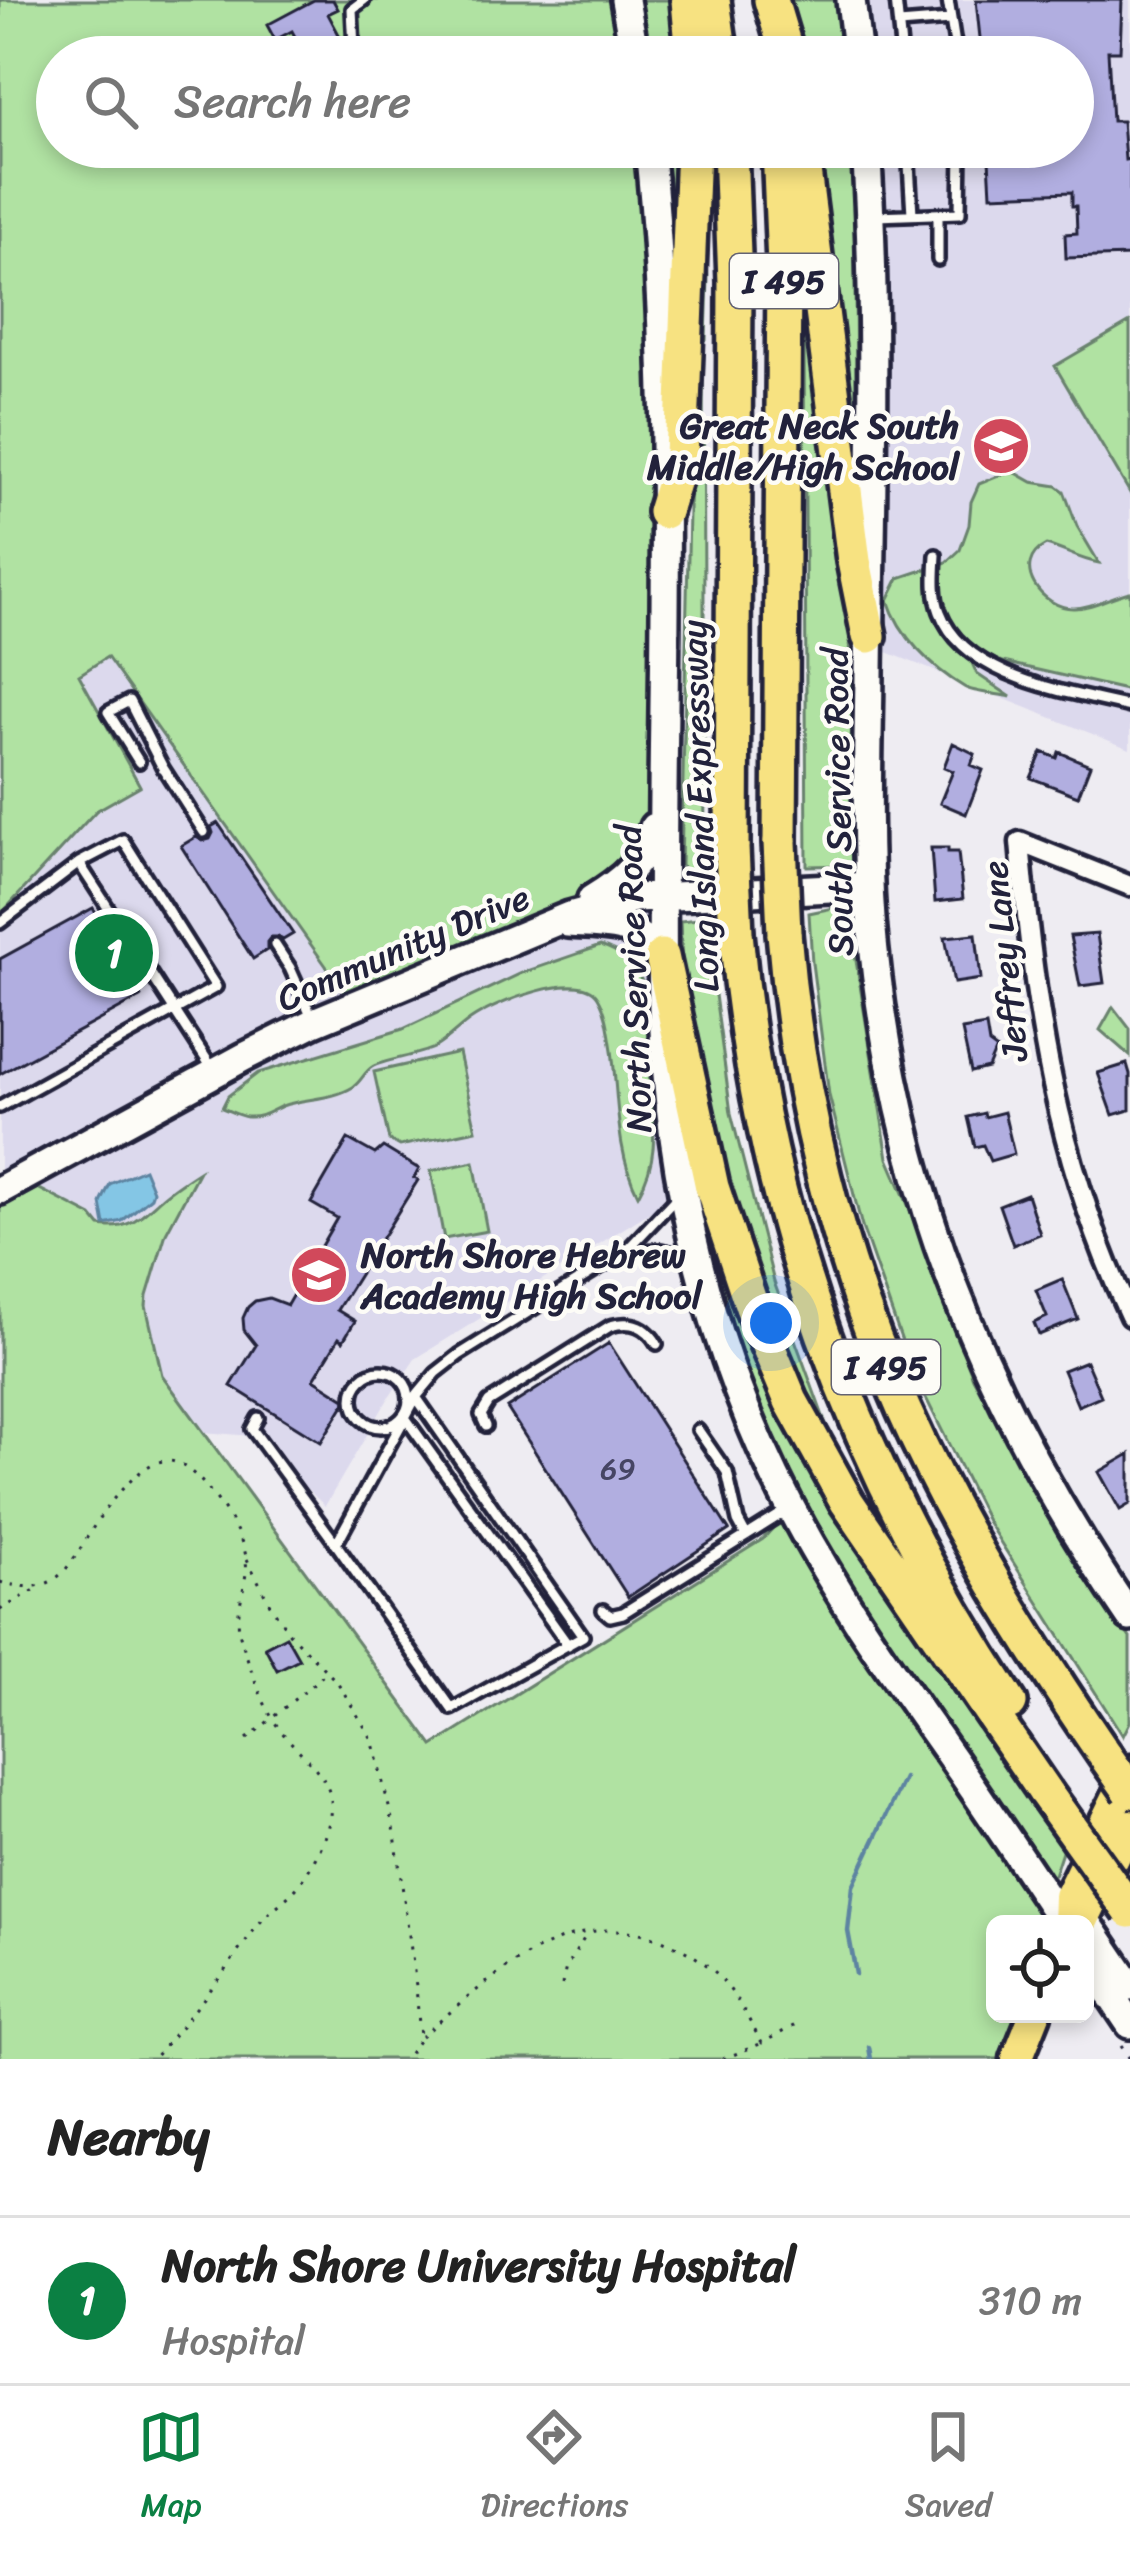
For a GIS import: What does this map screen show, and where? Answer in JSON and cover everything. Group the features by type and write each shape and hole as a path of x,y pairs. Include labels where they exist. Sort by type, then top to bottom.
{"highway":[{"path":"688,0 691,36"},
{"path":"713,0 718,36"},
{"path":"767,0 769,36"},
{"path":"767,0 780,36"},
{"path":"664,512 681,457 692,168"},
{"name":"Long Island Expressway","path":"731,168 735,304 732,848 745,1019 766,1136 794,1249 832,1362 871,1454 924,1559 1054,1786 1130,1873"},
{"name":"I 495","path":"780,168 784,933 798,1048 822,1167 881,1354 929,1464 1015,1620 1118,1764 1130,1791"},
{"path":"804,168 848,518 869,636"},
{"path":"662,956 712,1187 752,1307 807,1434 847,1502 1054,1786 1130,1911"}],"main road":[{"path":"625,0 631,36"},
{"path":"851,0 855,36"},
{"name":"North Service Road","path":"651,168 664,327 662,956 668,1094 682,1192 721,1341 744,1408 791,1508 868,1638 1008,1839 1070,1915"},
{"name":"South Service Road","path":"867,168 872,300 869,886 890,1058 912,1156 942,1256 980,1353 1025,1448 1130,1617"},
{"path":"552,922 636,867 650,844 663,798"},
{"name":"Community Drive","path":"0,1190 314,1022 552,922 602,905 662,895 869,886"},
{"path":"552,922 626,928 641,935 662,956"},
{"path":"1073,1915 1118,1764"},
{"path":"1073,1915 1130,1825"},
{"name":"North Service Road","path":"1094,1943 1130,1986"},
{"path":"1094,1970 1130,2024"},
{"path":"1017,2059 1031,2023"}],"street":[{"name":"Jeffrey Lane","path":"1130,886 1020,842 1032,974 1052,1086 1081,1190 1130,1316"}],"lane":[{"path":"353,36 352,9 364,0"},
{"path":"896,0 900,36"},
{"path":"947,0 953,36"},
{"path":"899,24 950,20"},
{"path":"909,168 912,214"},
{"path":"870,216 960,213 961,168"},
{"path":"938,214 938,260"},
{"path":"936,555 939,610 951,632 975,656 1017,676 1130,706"},
{"path":"139,762 108,712 129,701 163,768 204,832"},
{"path":"0,923 79,863 123,840 216,987 0,1107"},
{"path":"79,863 215,1073"},
{"path":"275,945 314,1022"},
{"path":"336,1544 404,1416 436,1373 626,1251 682,1192"},
{"path":"626,1251 661,1250 698,1258"},
{"path":"486,1426 481,1415 488,1402 610,1326 637,1324 657,1344"},
{"path":"380,1371 398,1376 410,1399 404,1416 382,1428 364,1421 353,1395 362,1378 380,1371"},
{"path":"258,1418 252,1429 452,1709 583,1636 416,1397"},
{"path":"404,1416 568,1645"},
{"path":"698,1430 727,1472 746,1534"},
{"path":"602,1610 610,1616 623,1613 791,1508"}],"path":[{"path":"0,1610 59,1577 125,1485 147,1466 163,1460 188,1469 228,1516 270,1604 290,1634 338,1683 372,1739 394,1827 420,2038"},
{"path":"155,2056 265,1917 301,1883 326,1834 334,1802 327,1784 272,1718 239,1634 246,1556"},
{"path":"0,1582 22,1588 42,1586"},
{"path":"247,1739 328,1671"},
{"path":"405,2059 420,2038 484,1984 565,1936 603,1928 646,1934 680,1947 714,1970 762,2043"},
{"path":"562,1985 566,1967 590,1931"},
{"path":"723,2059 801,2022"}],"shaded area":[{"name":"Great Neck South Middle/High School","path":"853,0 1130,0 1130,749 872,646 868,168 1094,168 1094,36 857,36"},
{"name":"North Shore Hebrew Academy High School","path":"107,657 353,1004 662,895 682,1192 415,1359 325,1506 252,1436 203,1432 20,1180 0,1190 0,865 79,674"}],"green space":[{"path":"0,0 625,0 631,36 36,36 36,168 649,168 662,895 353,1004 107,657 79,675 140,786 96,811 0,915"},
{"path":"633,0 672,0 675,36 639,36"},
{"path":"791,0 837,0 840,36 797,36"},
{"path":"660,168 680,168 678,247 668,270"},
{"path":"813,168 852,168 857,482"},
{"path":"704,217 708,277 703,343 705,871 686,870 681,865 692,379"},
{"path":"812,322 850,639 853,865 807,866 804,339"},
{"path":"1130,322 1130,493 1055,366"},
{"path":"1008,472 1064,491 1077,526 1099,563 1046,545 1030,563 1030,574 1041,594 1074,608 1130,592 1130,691 985,654 971,661 977,674 1011,697 973,691 929,661 900,626 888,600 899,578 947,562 960,550 979,484"},
{"path":"847,905 888,1158 973,1378 1063,1539 1130,1638 1130,1722 1123,1736 987,1521 912,1370 862,1227 829,1095 809,913"},
{"path":"708,918 731,1113 774,1282 865,1515 756,1306 685,1027 680,921"},
{"path":"600,946 632,965 646,994 654,1132 651,1163 638,1195 622,1143 604,1009 588,989 574,986 555,987 497,1006 434,1048 377,1065 353,1087 336,1094 252,1117 222,1108 228,1096 258,1073 403,1029 522,973"},
{"path":"1113,1007 1130,1029 1130,1056 1100,1030"},
{"path":"459,1053 476,1130 400,1146 389,1140 374,1072"},
{"path":"474,1162 487,1231 444,1239 431,1171"},
{"path":"199,1171 166,1233 147,1296 162,1375 433,1746 763,1539 791,1508 1058,1915 986,1915 986,2023 1031,2023 1017,2059 0,2059 0,1190 20,1179 92,1216 100,1226 126,1224"},
{"path":"704,1226 744,1340 785,1426 848,1532 1063,1848 1054,1875 1048,1879 869,1617 797,1494 752,1400 700,1242"}],"water":[{"path":"144,1169 151,1197 122,1221 105,1225 101,1203 110,1184"}],"building":[{"path":"314,0 333,0 338,9 328,14 340,36 295,36 292,31 273,36 267,25"},
{"path":"976,0 1122,0 1120,51 1108,51 1112,121 1122,121 1125,160 1130,159 1130,256 1066,258 1065,234 1077,233 1072,192 991,195 990,168 1094,168 1094,36 980,36"},
{"path":"953,743 975,754 971,765 983,770 966,814 940,803 953,771 944,767"},
{"path":"1042,752 1057,758 1059,752 1090,765 1078,796 1031,778"},
{"path":"218,823 293,934 283,940 271,937 267,950 253,959 181,846 196,837 210,839 211,827"},
{"path":"931,848 958,852 963,899 935,902"},
{"path":"93,908 141,997 0,1074 0,959"},
{"path":"976,934 981,979 954,983 945,937"},
{"path":"1097,934 1104,983 1080,986 1070,936"},
{"path":"986,1026 989,1044 996,1049 988,1068 971,1072 962,1030"},
{"path":"1127,1064 1130,1110 1113,1115 1098,1073"},
{"path":"1004,1112 1014,1154 990,1161 983,1145 975,1147 968,1117"},
{"path":"348,1139 375,1154 383,1147 419,1169 414,1178 418,1180 337,1310 355,1321 314,1379 347,1400 321,1442 231,1386 256,1345 244,1330 248,1307 269,1298 287,1305 337,1218 311,1203"},
{"path":"1027,1194 1040,1234 1013,1245 999,1205"},
{"path":"1062,1279 1078,1319 1039,1335 1034,1323 1047,1317 1036,1290"},
{"path":"609,1343 729,1530 628,1597 507,1408"},
{"path":"1086,1361 1101,1396 1078,1406 1063,1370"},
{"path":"1130,1454 1130,1504 1120,1510 1099,1472"},
{"path":"286,1636 299,1659 277,1670 265,1647"}],"waterway":[{"path":"856,1974 848,1931 853,1886 904,1778"},
{"path":"869,2047 871,2059"}],"place":[{"name":"Great Neck South Middle/High School","path":"1001,446"},
{"name":"North Shore University Hospital","path":"114,953"},
{"name":"North Shore Hebrew Academy High School","path":"319,1275"}]}
